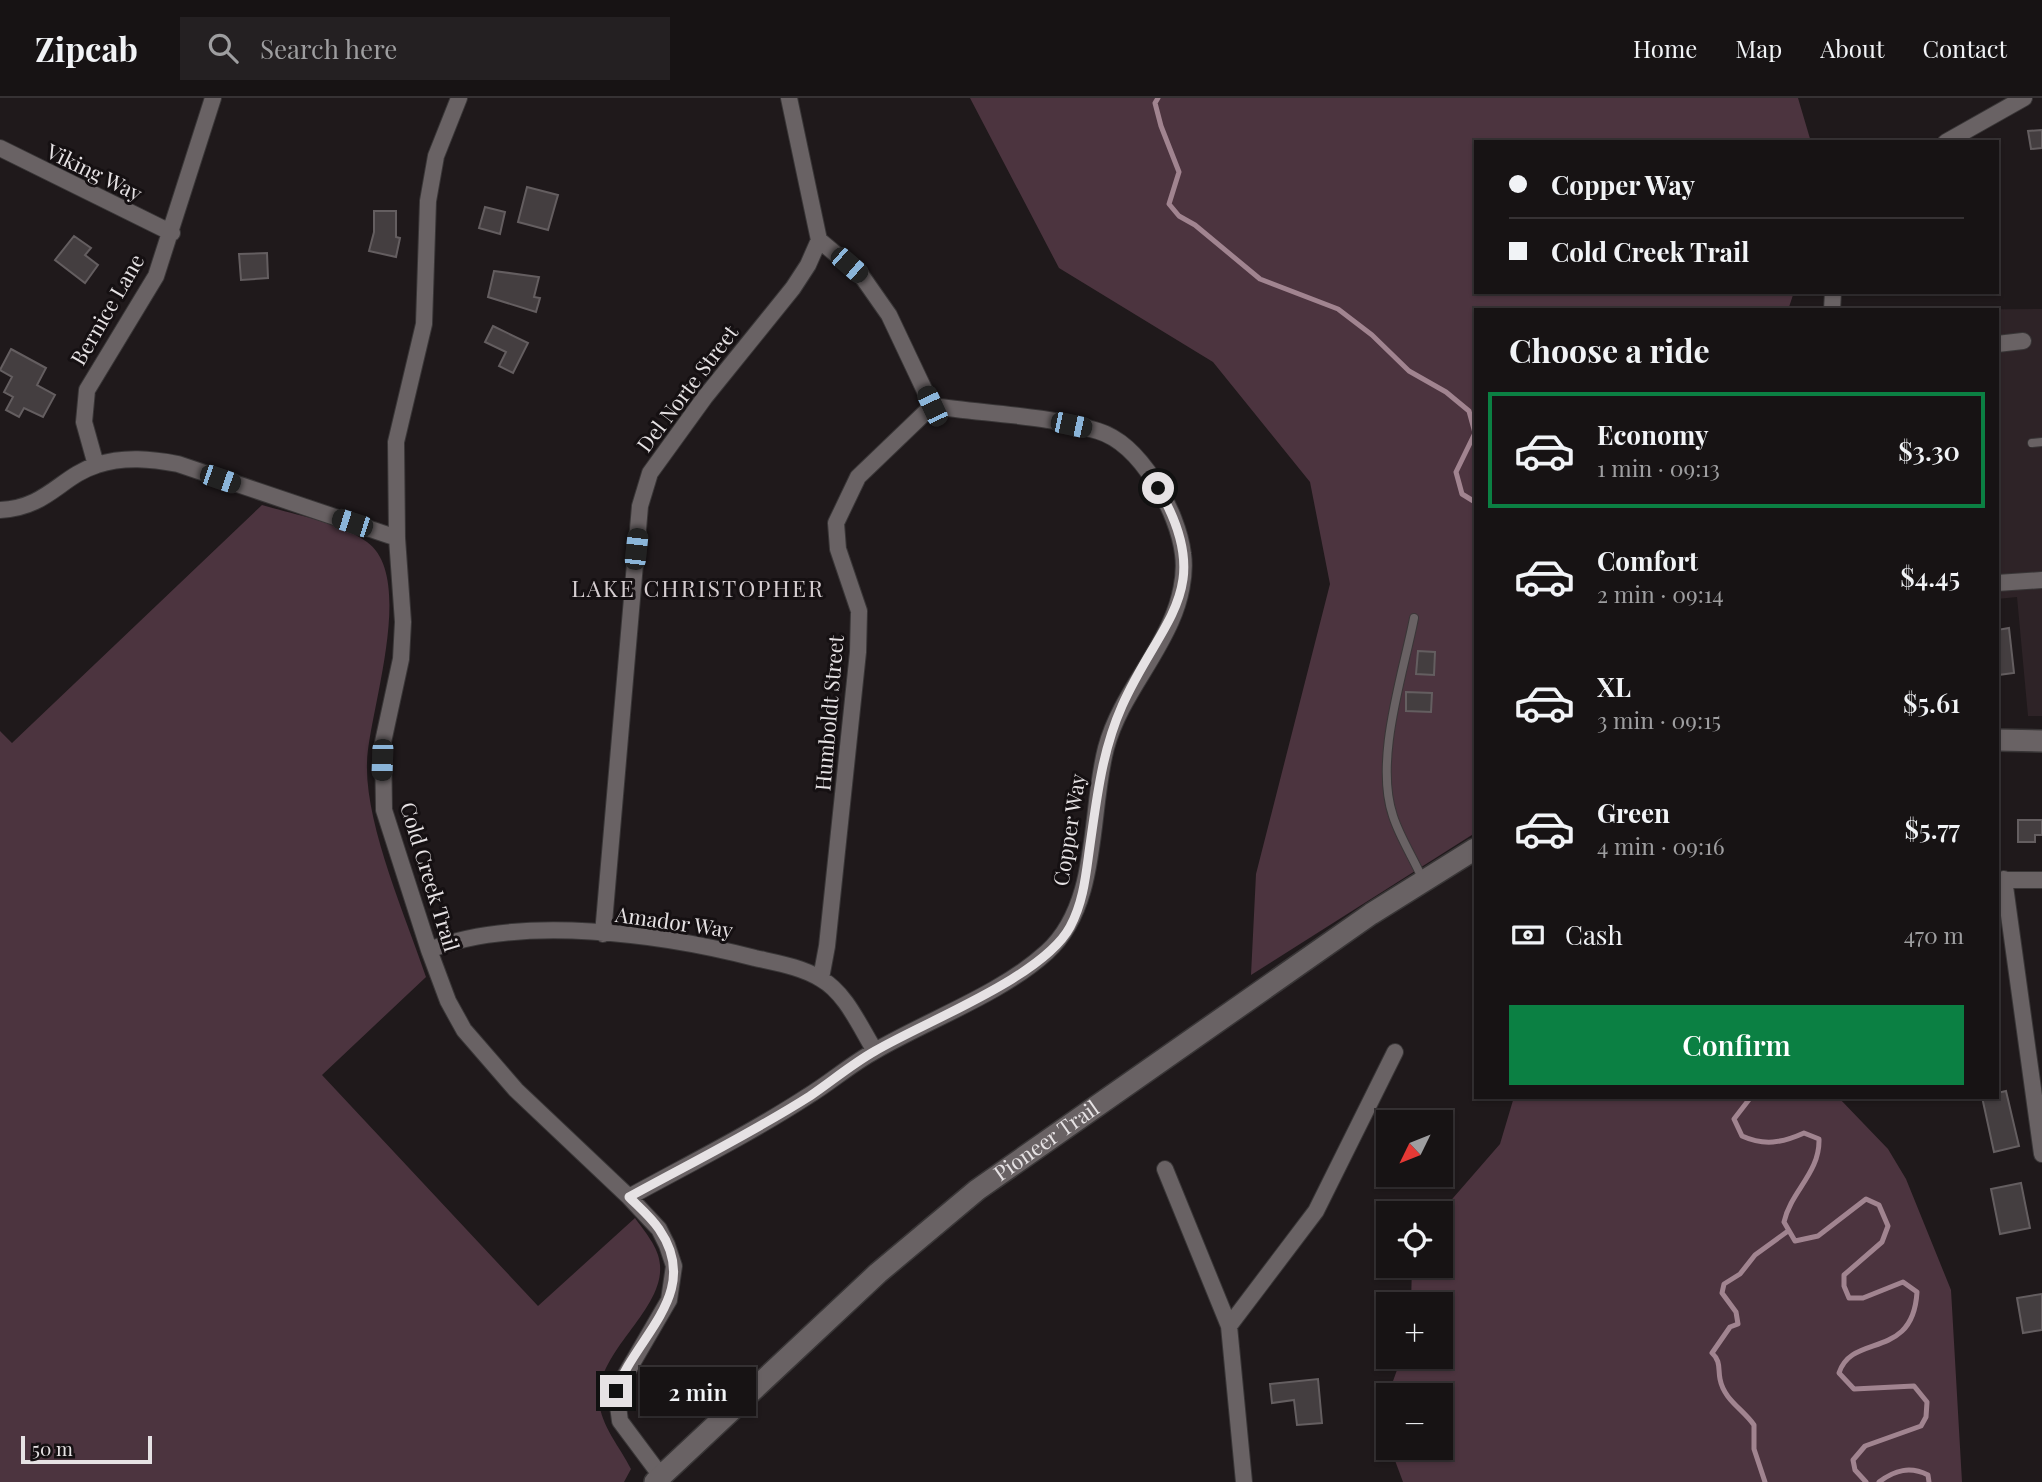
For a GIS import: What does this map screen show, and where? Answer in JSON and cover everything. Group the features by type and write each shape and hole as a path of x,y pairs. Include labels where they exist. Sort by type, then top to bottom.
{"main road":[{"path":"1999,740 2042,741"},
{"name":"Pioneer Trail","path":"658,1479 878,1273 977,1190 1423,880 1474,850"}],"street":[{"name":"Bernice Lane","path":"96,465 84,422 87,390 150,287 172,233 213,98"},
{"name":"Cold Creek Trail","path":"460,98 436,156 428,201 424,324 396,442 397,538 402,586 401,659 383,742 381,779 384,810 448,1001 480,1052 516,1090 629,1197 663,1237 674,1266 674,1282 669,1300 620,1378 616,1391 616,1407 628,1434 658,1479"},
{"path":"789,98 819,240 861,275 889,315 932,406"},
{"path":"1950,140 2024,98"},
{"name":"Viking Way","path":"0,148 172,233"},
{"name":"Del Norte Street","path":"603,934 640,506 650,474 705,397 793,288 808,265 819,240"},
{"path":"1999,344 2024,341"},
{"name":"Humboldt Street","path":"821,978 827,947 858,652 859,611 838,549 836,523 858,477 932,406"},
{"name":"Copper Way","path":"629,1197 810,1095 875,1051 1023,972 1068,930 1080,907 1101,768 1111,730 1124,700 1171,621 1182,585 1184,556 1177,527 1150,474 1128,449 1102,432 932,406"},
{"path":"0,510 36,503 96,465 146,458 178,464 397,538"},
{"path":"1999,583 2042,580"},
{"path":"2042,880 2001,880 2042,1154"},
{"name":"Amador Way","path":"429,950 457,941 509,933 603,934 658,939 728,951 790,966 821,978 834,988 875,1051"},
{"path":"1229,1326 1316,1211 1395,1052"},
{"path":"1165,1169 1229,1326 1244,1482"}],"lane":[{"path":"2032,443 2042,442"},
{"path":"1414,618 1391,731 1388,773 1392,815 1423,880"}],"shaded area":[{"path":"970,98 1798,98 1810,140 1474,140 1474,294 1793,294 1789,308 1474,308 1474,834 1251,975 1256,874 1330,584 1310,482 1213,362 1059,268"},
{"path":"1999,309 2042,309 2042,716 2028,716 2017,597 1999,599"},
{"path":"262,505 330,524 356,535 367,542 381,560 388,585 386,648 369,741 368,788 388,871 426,977 322,1075 538,1306 635,1218 657,1252 660,1265 658,1282 652,1299 607,1366 599,1401 607,1428 631,1469 624,1482 0,1482 0,731 12,743"},
{"path":"1513,1099 1840,1099 1888,1149 1906,1179 1951,1290 1962,1482 1403,1482 1395,1460 1453,1460 1453,1383 1392,1383 1397,1369 1453,1369 1453,1292 1411,1292 1412,1278 1453,1278 1453,1201 1450,1201 1500,1144"}],"building":[{"path":"2042,130 2042,148 2031,149 2028,131"},
{"path":"527,187 558,195 548,230 518,222"},
{"path":"485,207 505,212 500,234 479,228"},
{"path":"374,211 396,211 396,237 400,238 396,257 369,251 374,232"},
{"path":"74,236 91,248 85,255 98,265 85,283 55,260"},
{"path":"267,253 268,278 241,280 239,254"},
{"path":"494,271 539,277 534,297 540,298 536,312 488,297"},
{"path":"493,326 528,343 513,373 499,366 506,352 485,342"},
{"path":"11,349 46,368 37,385 55,395 43,417 24,408 19,417 6,410 13,397 4,392 12,377 0,370"},
{"path":"2009,628 2014,673 1999,675 1999,630"},
{"path":"1418,651 1435,652 1434,675 1416,674"},
{"path":"1406,692 1432,693 1431,712 1406,711"},
{"path":"2018,820 2042,820 2042,835 2035,835 2035,842 2018,842"},
{"path":"2006,1091 2019,1146 1994,1152 1982,1099 1999,1099 1999,1093"},
{"path":"2021,1183 2030,1228 2000,1234 1991,1189"},
{"path":"2042,1294 2042,1330 2023,1333 2017,1298"},
{"path":"1318,1379 1322,1423 1297,1425 1294,1400 1272,1403 1270,1384"}],"waterway":[{"path":"1158,98 1155,103 1161,126 1179,172 1169,204 1179,216 1195,225 1260,279 1338,309 1372,335 1409,371 1446,392 1469,411 1474,429"},
{"path":"1474,435 1456,472 1462,494 1474,501"},
{"path":"1749,1099 1734,1119 1742,1136 1773,1142 1804,1133 1819,1139 1815,1162 1784,1222 1795,1241 1818,1236 1866,1199 1879,1205 1888,1226 1882,1242 1844,1275 1844,1286 1849,1298 1863,1298 1903,1282 1917,1292 1913,1314 1905,1328 1894,1337 1856,1353 1846,1361 1839,1373 1854,1389 1914,1386 1927,1402 1926,1417 1921,1426 1865,1446 1853,1460 1855,1470 1866,1482"},
{"path":"1765,1482 1754,1449 1754,1425 1725,1393 1718,1362 1712,1353 1730,1327 1738,1324 1736,1312 1722,1293 1724,1284 1740,1274 1755,1255 1788,1231"},
{"path":"1879,1482 1897,1472 1909,1470 1928,1475 1929,1482"}],"district":[{"name":"LAKE CHRISTOPHER","path":"698,589"}],"route":[{"path":"616,1391 620,1378 669,1300 674,1282 674,1266 659,1229 629,1197 810,1095 875,1051 1023,972 1048,952 1068,930 1080,907 1101,768 1111,730 1124,700 1171,621 1182,585 1184,556 1177,527 1158,488"}]}
